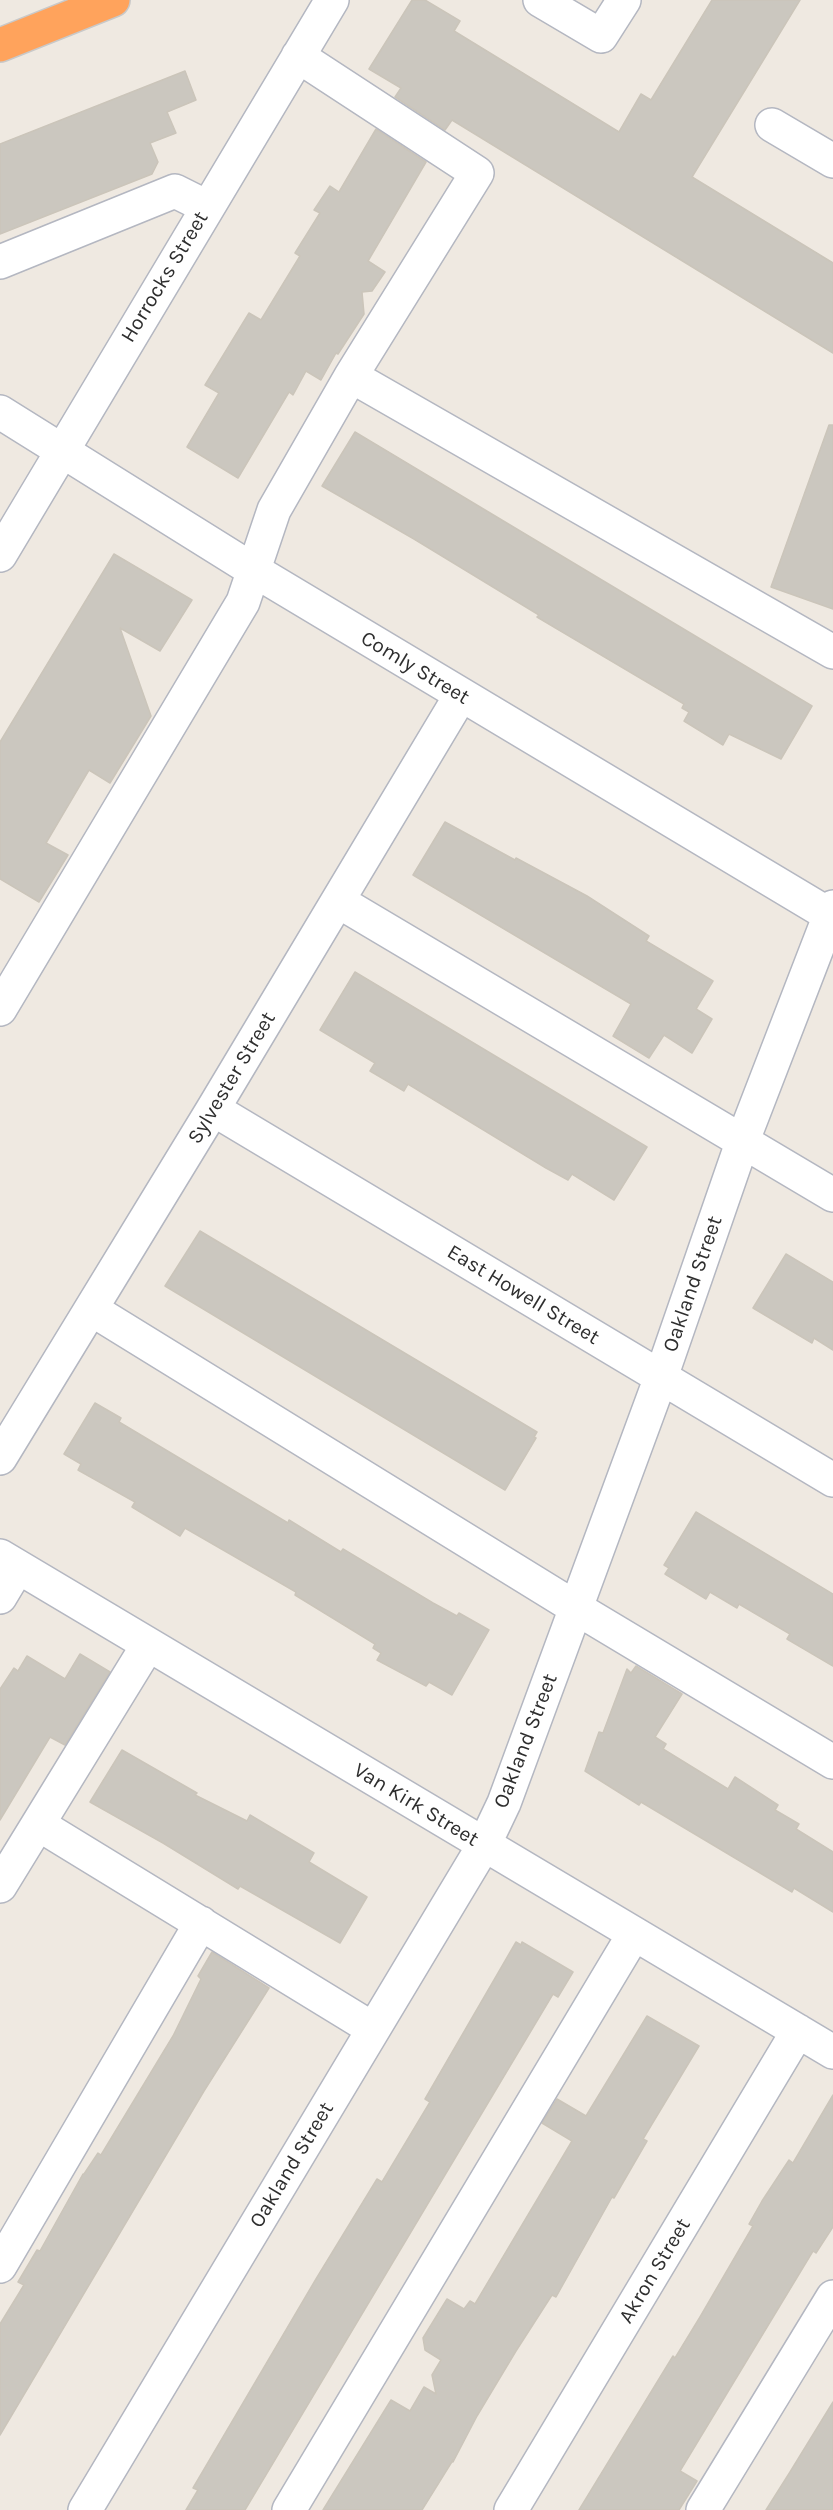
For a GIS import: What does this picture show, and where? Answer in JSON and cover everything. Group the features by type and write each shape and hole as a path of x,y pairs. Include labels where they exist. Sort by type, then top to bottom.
{"highway":[{"path":"0,45 113,0"}],"street":[{"name":"Horrocks Street","path":"0,555 332,0"},
{"path":"540,0 601,36 624,0"},
{"path":"0,1009 243,602 274,510 351,376 477,173 298,56"},
{"path":"772,125 833,161"},
{"path":"0,262 175,191 207,207"},
{"path":"351,376 833,652"},
{"name":"Comly Street","path":"0,412 253,570 460,695 832,913"},
{"name":"Sylvester Street","path":"0,1458 213,1109 460,695"},
{"path":"338,901 833,1195"},
{"name":"Oakland Street","path":"85,2510 484,1845 504,1803 662,1377 743,1140 832,913"},
{"name":"East Howell Street","path":"213,1109 833,1480"},
{"path":"91,1309 576,1608 833,1762"},
{"path":"0,1597 9,1562"},
{"name":"Van Kirk Street","path":"9,1562 833,2052"},
{"path":"0,1886 148,1645"},
{"path":"38,1824 373,2029"},
{"path":"0,2266 201,1923"},
{"path":"289,2510 634,1934"},
{"name":"Akron Street","path":"511,2510 798,2031"},
{"path":"703,2510 833,2297"}],"building":[{"path":"412,0 425,0 460,21 454,31 619,132 641,94 651,100 712,0 800,0 692,177 833,263 833,353 452,120 445,130 395,97 401,88 369,69"},
{"path":"185,71 196,100 167,112 176,133 150,143 158,162 152,174 0,234 0,144"},
{"path":"376,129 426,162 368,261 385,272 372,291 362,292 364,314 338,354 336,353 321,380 306,371 293,395 289,392 238,478 187,447 219,393 205,385 249,313 261,320 300,256 295,253 320,213 314,210 330,186 339,192"},
{"path":"829,425 833,425 833,609 771,587"},
{"path":"355,432 812,706 781,759 729,734 723,745 684,721 689,712 682,708 684,704 537,617 539,615 414,539 322,486"},
{"path":"114,554 192,600 160,651 120,628 151,716 110,783 89,770 46,843 68,855 39,902 0,879 0,742"},
{"path":"445,822 587,896 649,936 646,941 713,981 696,1009 712,1019 692,1053 664,1035 649,1058 613,1036 631,1004 413,875"},
{"path":"355,972 647,1147 614,1200 572,1174 568,1180 546,1168 408,1084 404,1091 370,1071 375,1063 320,1030"},
{"path":"200,1231 537,1432 534,1437 536,1438 505,1490 165,1286"},
{"path":"786,1254 833,1282 833,1350 814,1338 812,1343 753,1308"},
{"path":"95,1403 121,1418 119,1422 288,1523 289,1520 341,1552 343,1549 433,1603 457,1616 459,1613 489,1630 452,1695 429,1682 426,1686 377,1660 381,1653 373,1648 375,1644 295,1595 296,1592 185,1528 180,1536 132,1507 135,1502 78,1470 81,1464 64,1454"},
{"path":"696,1512 833,1594 833,1666 787,1639 790,1634 739,1604 737,1608 710,1592 706,1599 665,1574 669,1568 664,1565"},
{"path":"80,1654 110,1672 65,1745 50,1737 0,1820 0,1689 14,1668 18,1671 27,1656 65,1679"},
{"path":"636,1666 682,1694 655,1737 666,1744 663,1749 728,1789 735,1777 778,1805 775,1810 799,1824 796,1829 833,1852 833,1912 794,1888 792,1892 641,1802 639,1805 585,1771 599,1732 603,1733 627,1669 631,1673"},
{"path":"122,1750 197,1793 195,1795 247,1821 250,1815 314,1853 309,1862 367,1897 340,1943 240,1886 238,1889 90,1802"},
{"path":"516,1942 521,1945 522,1942 573,1972 558,1997 553,1994 245,2510 186,2510 198,2490 193,2488 316,2279 377,2179 382,2182 430,2102 425,2099"},
{"path":"212,1952 269,1988 204,2091 0,2435 0,2324 24,2285 18,2282 37,2250 40,2251 83,2174 98,2153 101,2155 173,2036 201,1979 198,1976"},
{"path":"647,2016 699,2046 643,2139 647,2141 614,2198 612,2197 556,2297 552,2295 516,2351 477,2416 453,2462 453,2460 422,2510 323,2510 391,2400 410,2411 424,2387 436,2394 432,2375 441,2360 425,2350 423,2338 447,2299 464,2309 470,2301 475,2304 572,2141 542,2123 557,2099 586,2116"},
{"path":"833,2095 833,2227 816,2253 813,2251 680,2471 697,2481 679,2510 579,2510 673,2356 675,2358 700,2317 753,2226 749,2224 762,2201 789,2160 793,2163"},
{"path":"833,2402 833,2510 766,2510 790,2472"}]}
